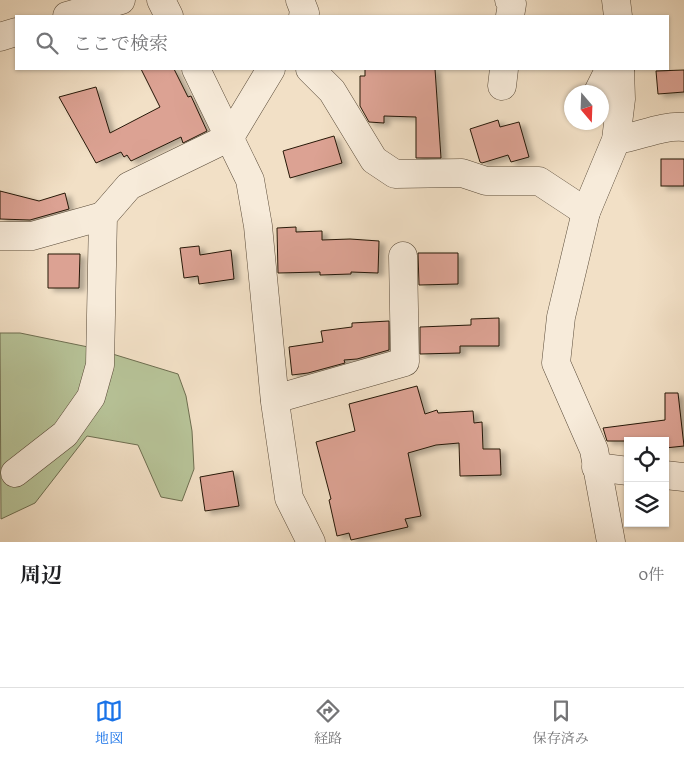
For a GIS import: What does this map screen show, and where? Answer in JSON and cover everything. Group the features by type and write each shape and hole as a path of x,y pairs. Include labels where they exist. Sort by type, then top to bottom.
{"street":[{"path":"70,15 121,0"},
{"path":"161,0 168,15"},
{"path":"300,0 305,13 304,15"},
{"path":"509,0 512,4 510,15"},
{"path":"616,0 618,15"},
{"path":"0,36 15,32"},
{"path":"196,70 250,180 258,226 275,399 290,498 311,542"},
{"path":"0,236 32,236 103,216 129,186 230,137 270,70"},
{"path":"311,70 332,91 374,160 395,174 462,173 486,181 539,181 586,212"},
{"path":"602,85 608,72 616,70"},
{"path":"611,542 594,450 556,363 561,317 586,212 616,140 621,99 620,70"},
{"path":"616,140 631,138 672,126 684,127"},
{"path":"15,474 65,434 91,397 100,365 103,216"},
{"path":"275,399 405,362 403,256"},
{"path":"596,467 624,470"},
{"path":"669,475 684,476"}],"green space":[{"path":"0,333 20,333 93,348 178,374 186,396 192,431 194,469 182,501 161,497 138,445 87,436 35,503 1,519"}],"building":[{"path":"142,70 174,70 188,97 191,96 207,131 183,143 181,137 131,161 127,155 124,157 121,152 96,163 59,97 96,87 110,133 160,107"},
{"path":"365,70 435,70 441,158 416,158 416,117 384,116 384,123 369,122 360,106 360,76 365,76"},
{"path":"684,70 684,92 658,94 656,71"},
{"path":"498,120 500,127 519,122 529,157 511,162 508,155 480,162 470,129"},
{"path":"334,136 342,163 290,178 283,151"},
{"path":"661,159 684,159 684,186 661,186"},
{"path":"0,191 39,201 65,193 69,209 30,220 0,219"},
{"path":"296,227 296,232 322,231 322,240 379,241 378,273 351,272 351,274 320,275 320,272 278,273 277,228"},
{"path":"199,246 200,255 231,250 234,279 199,284 198,276 184,278 180,248"},
{"path":"418,253 458,253 458,284 419,285"},
{"path":"48,254 80,254 79,288 48,288"},
{"path":"499,318 499,346 460,346 460,353 420,354 420,327 471,325 471,319"},
{"path":"389,321 389,350 357,359 344,360 345,363 308,373 292,375 289,347 323,342 321,331 352,327 352,323"},
{"path":"417,386 425,414 437,410 438,413 473,411 474,423 482,422 483,449 500,449 501,475 460,476 459,443 436,445 408,453 421,516 405,519 408,527 351,540 349,533 337,536 329,500 331,499 316,442 355,431 349,404"},
{"path":"665,393 678,393 684,446 669,448 669,437 624,437 624,441 607,441 603,428 665,420"},
{"path":"233,471 239,506 205,511 200,477"}]}
